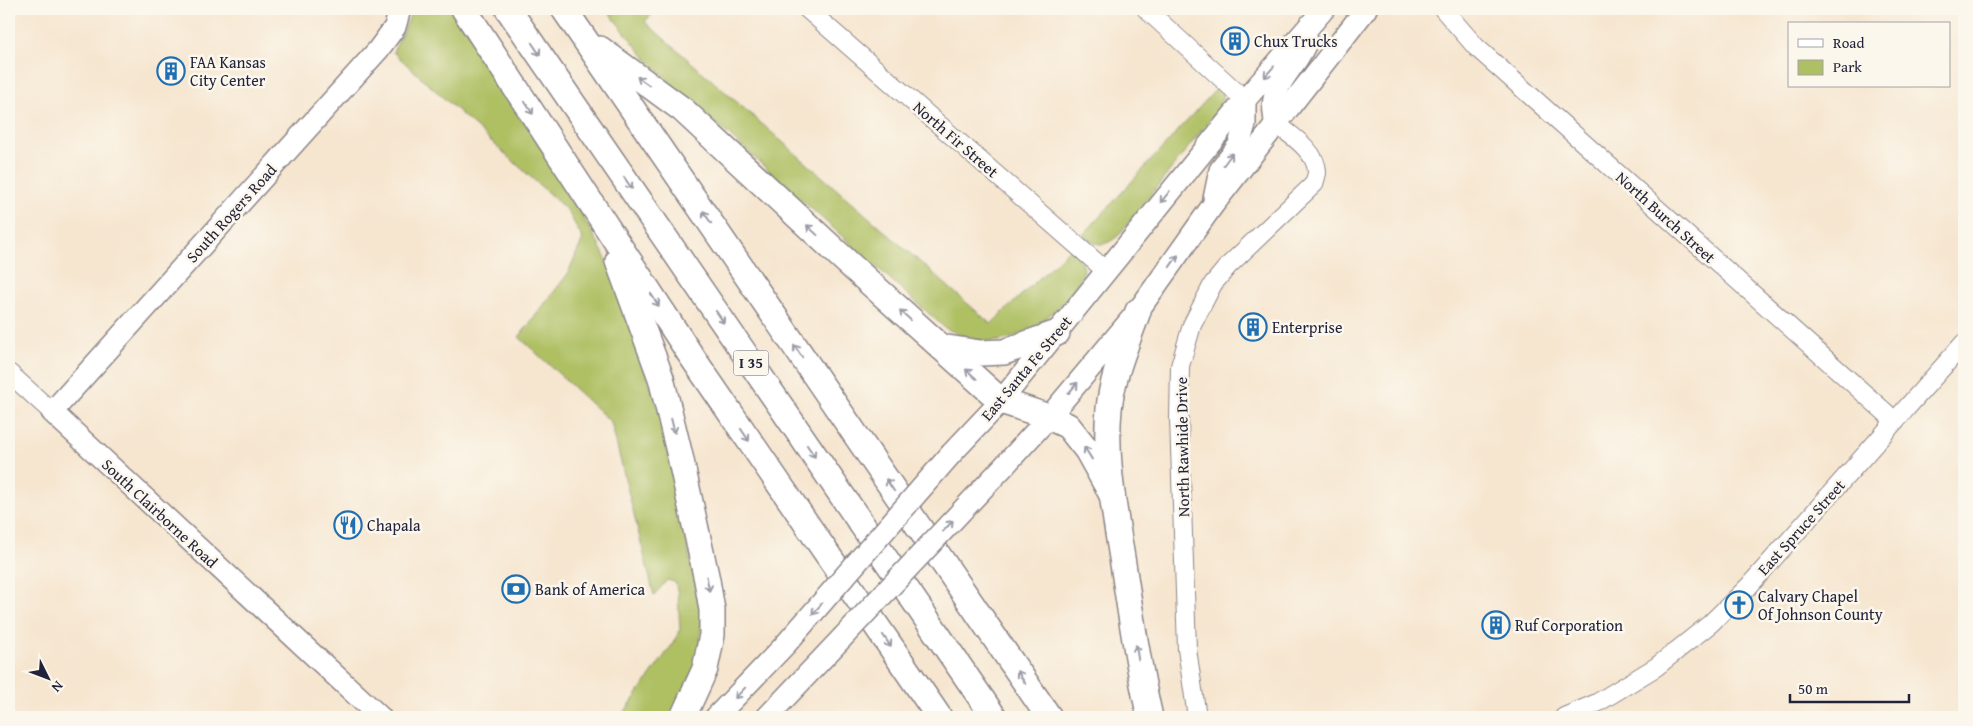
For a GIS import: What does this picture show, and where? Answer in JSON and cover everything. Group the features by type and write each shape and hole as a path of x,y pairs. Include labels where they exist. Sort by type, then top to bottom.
{"highway":[{"path":"464,9 690,354 939,717"},
{"name":"I 35","path":"508,9 994,717"},
{"name":"I 35","path":"564,9 1049,717"},
{"path":"584,37 682,110 1001,401 1049,417 1068,426 1077,437 1112,495"},
{"path":"609,230 618,264 661,378 710,595 712,635 705,669 683,717"},
{"path":"1138,311 1113,385 1109,408 1108,444 1112,495 1138,659 1150,717"},
{"path":"941,348 980,353 1004,352 1057,333"}],"main road":[{"name":"South Rogers Road","path":"52,412 378,50 395,27 400,9"},
{"path":"768,717 1049,417 1138,311 1213,205 1275,123 1366,9"},
{"name":"East Santa Fe Street","path":"716,717 785,645 952,453 1001,401 1057,333 1105,270 1245,100 1319,15"},
{"path":"1275,123 1274,100 1280,84 1304,50 1319,15"},
{"path":"1213,205 1220,170 1239,145 1245,124 1245,100"},
{"name":"South Clairborne Road","path":"52,412 380,717"}],"street":[{"name":"North Fir Street","path":"807,9 1105,270"},
{"path":"1146,9 1245,100"},
{"name":"North Burch Street","path":"1443,9 1476,48 1894,421"},
{"name":"North Rawhide Drive","path":"1197,717 1187,649 1179,411 1180,366 1192,325 1213,284 1228,266 1314,184 1317,172 1314,159 1307,150 1275,123"},
{"name":"East Spruce Street","path":"1564,717 1597,703 1656,667 1710,624 1749,586 1964,343"},
{"name":"South Clairborne Road","path":"9,373 52,412"}],"green space":[{"path":"411,9 454,9 568,191 613,273 659,411 702,617 699,659 670,717 621,717 672,645 680,630 678,594 675,582 667,580 654,595 611,422 519,337 567,275 583,239 567,210 393,52 409,19"},
{"path":"606,9 656,9 645,22 991,324 1071,248 1082,262 1084,270 1078,282 1070,294 1049,316 1024,333 1011,338 998,341 977,340 945,328 674,86 644,56"},
{"path":"1219,86 1224,94 1221,106 1119,235 1109,242 1101,244 1092,242 1083,235"}],"place":[{"name":"Chux Trucks","path":"1235,41"},
{"name":"FAA Kansas City Center","path":"171,71"},
{"name":"Enterprise","path":"1253,327"},
{"name":"Chapala","path":"348,525"},
{"name":"Bank of America","path":"516,589"},
{"name":"Calvary Chapel Of Johnson County","path":"1739,605"},
{"name":"Ruf Corporation","path":"1496,625"}]}
